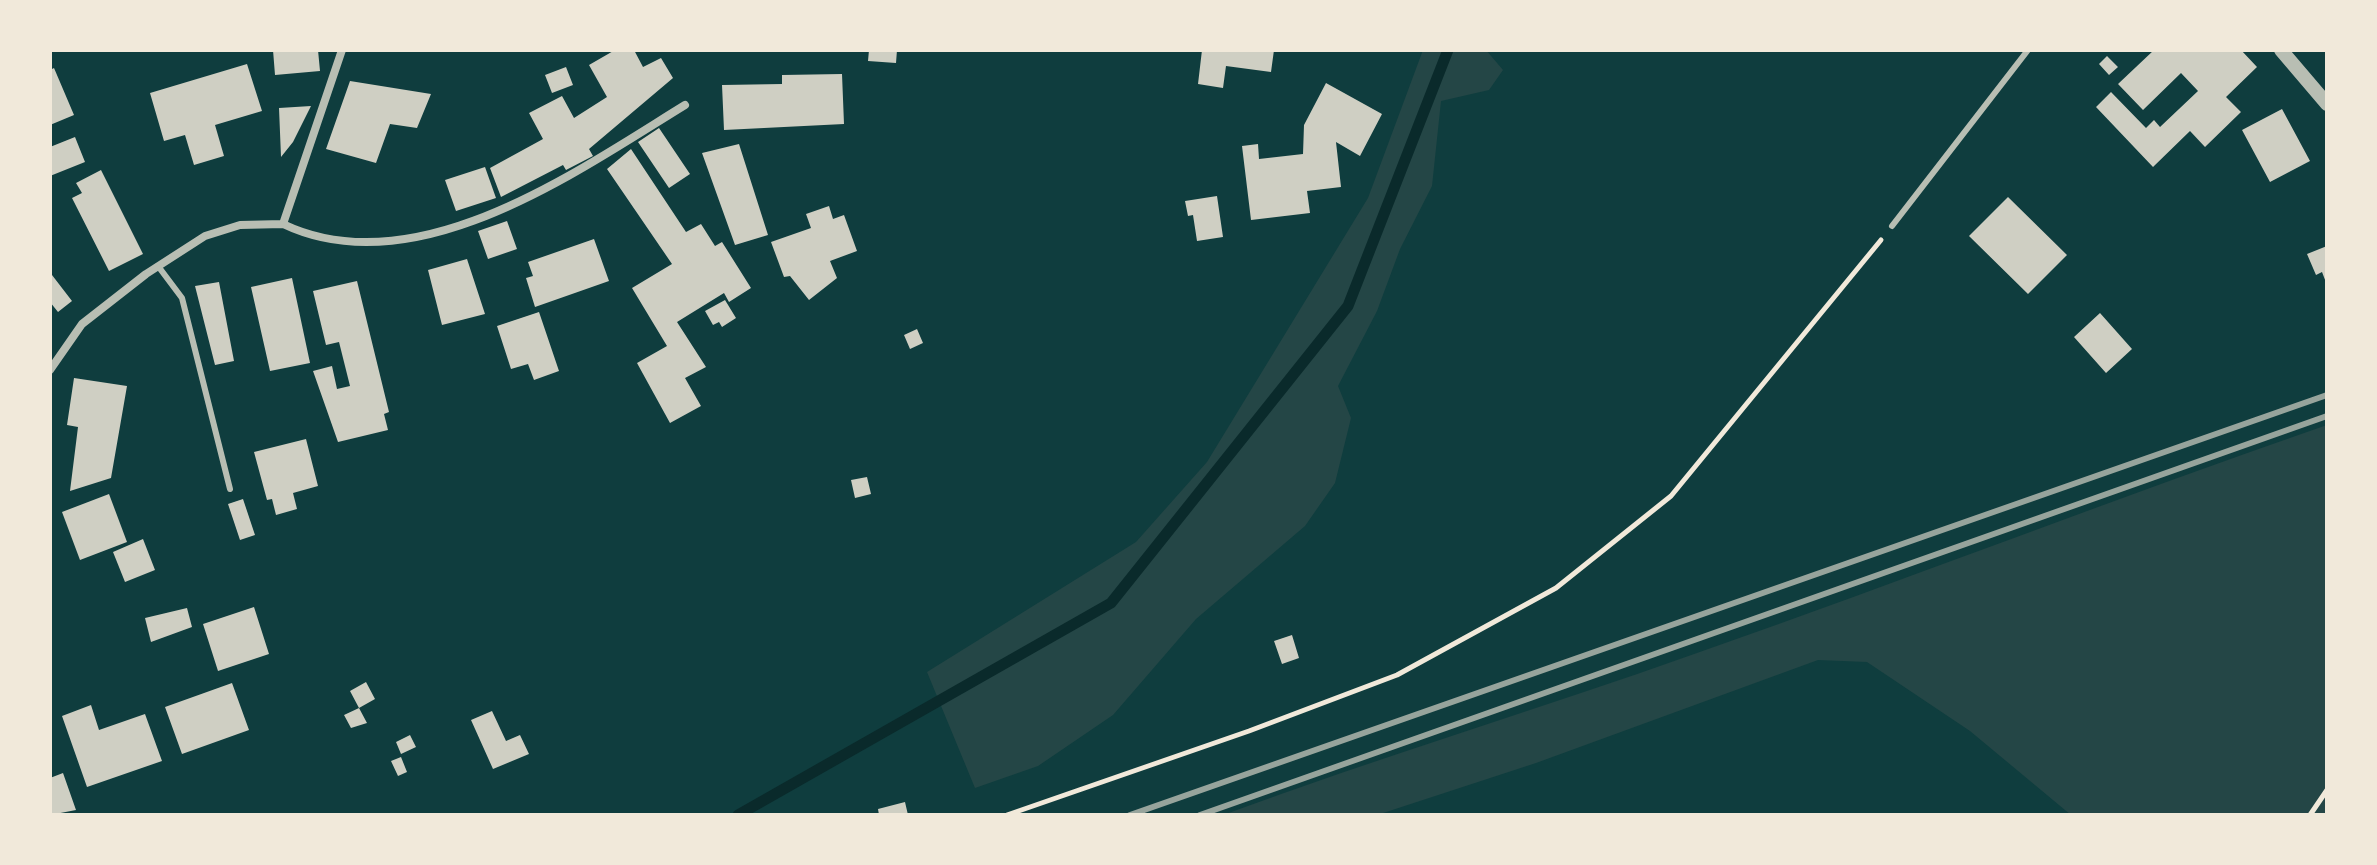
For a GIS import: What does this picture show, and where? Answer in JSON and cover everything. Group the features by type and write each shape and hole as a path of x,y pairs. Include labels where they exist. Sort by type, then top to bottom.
{"street":[{"path":"283,224 342,50"},
{"path":"2281,50 2327,104"},
{"path":"50,370 82,324 158,266 205,236 240,225 283,224 310,237 373,241 417,236 481,218 540,194 685,105"}],"lane":[{"path":"1892,226 2028,50"},
{"path":"158,266 182,298 230,489"}],"path":[{"path":"1007,815 1249,731 1397,675 1556,588 1671,496 1892,226"},
{"path":"2310,815 2327,790"}],"shaded area":[{"path":"1423,50 1486,50 1503,70 1489,90 1441,101 1432,186 1400,249 1377,311 1338,386 1351,418 1335,483 1305,526 1196,619 1113,715 1038,766 975,788 927,672 1136,542 1207,462 1368,198"},
{"path":"2327,425 2327,815 2071,815 1970,731 1867,662 1818,660 1536,763 1377,815 1223,815 1697,653"}],"building":[{"path":"273,50 318,50 320,71 275,75"},
{"path":"615,50 634,50 643,67 661,58 673,78 589,149 593,156 566,170 563,165 501,197 490,168 543,139 529,113 562,96 574,118 607,97 589,65"},
{"path":"869,50 897,50 896,63 868,61"},
{"path":"1202,50 1274,50 1271,72 1226,66 1223,88 1198,84"},
{"path":"2154,50 2241,50 2257,67 2226,97 2241,112 2205,147 2190,131 2153,167 2096,107 2111,92 2146,128 2154,120 2160,127 2198,91 2181,73 2143,110 2118,84"},
{"path":"2107,56 2118,67 2109,75 2099,64"},
{"path":"247,64 262,111 215,125 224,156 194,165 185,135 164,141 150,93"},
{"path":"566,67 573,85 552,93 545,75"},
{"path":"54,68 74,115 50,125 50,70"},
{"path":"842,74 844,124 724,130 722,85 782,84 782,75"},
{"path":"350,81 431,94 417,128 390,124 376,163 326,149"},
{"path":"1326,83 1382,114 1360,156 1336,142 1341,187 1307,191 1310,213 1251,220 1242,146 1258,144 1259,159 1303,154 1304,125"},
{"path":"311,106 293,142 281,157 279,108"},
{"path":"2282,109 2310,161 2270,182 2242,130"},
{"path":"659,128 690,174 669,188 638,142"},
{"path":"75,137 85,162 50,176 50,147"},
{"path":"739,144 768,235 735,245 702,153"},
{"path":"631,149 686,232 701,224 715,246 722,242 751,288 729,302 724,293 677,322 706,367 685,378 701,406 670,423 637,363 667,346 632,288 672,264 607,169"},
{"path":"485,167 496,198 456,211 445,180"},
{"path":"101,170 143,254 109,271 72,198 82,193 76,183"},
{"path":"1217,196 1223,237 1197,241 1193,215 1188,216 1185,201"},
{"path":"2008,197 2067,255 2028,294 1969,236"},
{"path":"829,206 833,219 844,215 857,251 830,261 837,278 809,300 790,276 784,277 771,242 811,228 806,214"},
{"path":"507,221 517,249 488,259 478,231"},
{"path":"594,239 609,281 535,307 526,278 533,276 528,262"},
{"path":"2327,246 2327,285 2322,272 2316,275 2307,254"},
{"path":"467,259 485,314 442,325 428,270"},
{"path":"52,275 72,301 58,312 50,302"},
{"path":"292,278 310,363 270,371 251,287"},
{"path":"357,281 389,412 384,414 388,430 338,442 313,371 332,366 337,389 350,386 339,342 326,345 313,291"},
{"path":"219,282 234,361 215,365 195,286"},
{"path":"725,300 736,318 722,327 719,322 713,325 705,311"},
{"path":"539,312 559,371 534,380 528,364 511,369 497,326"},
{"path":"2100,313 2132,349 2106,373 2074,337"},
{"path":"917,329 923,343 910,349 904,335"},
{"path":"74,378 127,386 111,478 70,491 78,427 67,425"},
{"path":"306,439 318,486 293,493 297,509 276,515 272,499 267,500 254,452"},
{"path":"867,477 871,494 855,498 851,480"},
{"path":"109,494 127,542 80,560 62,512"},
{"path":"243,499 255,535 240,540 228,504"},
{"path":"143,539 155,570 125,582 113,552"},
{"path":"254,607 269,654 218,671 203,624"},
{"path":"187,608 192,627 151,642 145,618"},
{"path":"1292,635 1299,658 1282,664 1274,641"},
{"path":"366,682 375,699 359,708 350,691"},
{"path":"232,683 249,730 182,754 165,707"},
{"path":"91,705 99,730 145,714 162,761 87,787 62,716"},
{"path":"359,708 367,723 351,728 344,715"},
{"path":"492,711 506,741 520,735 529,754 493,769 471,720"},
{"path":"410,735 416,747 401,754 396,742"},
{"path":"401,757 407,772 398,776 391,761"},
{"path":"63,773 76,810 50,815 50,778"},
{"path":"905,802 908,815 879,815 878,809"}],"waterway":[{"path":"738,815 1111,603 1348,306 1448,50"}],"railway":[{"path":"1130,815 2327,395"},
{"path":"1200,815 2327,416"}]}
